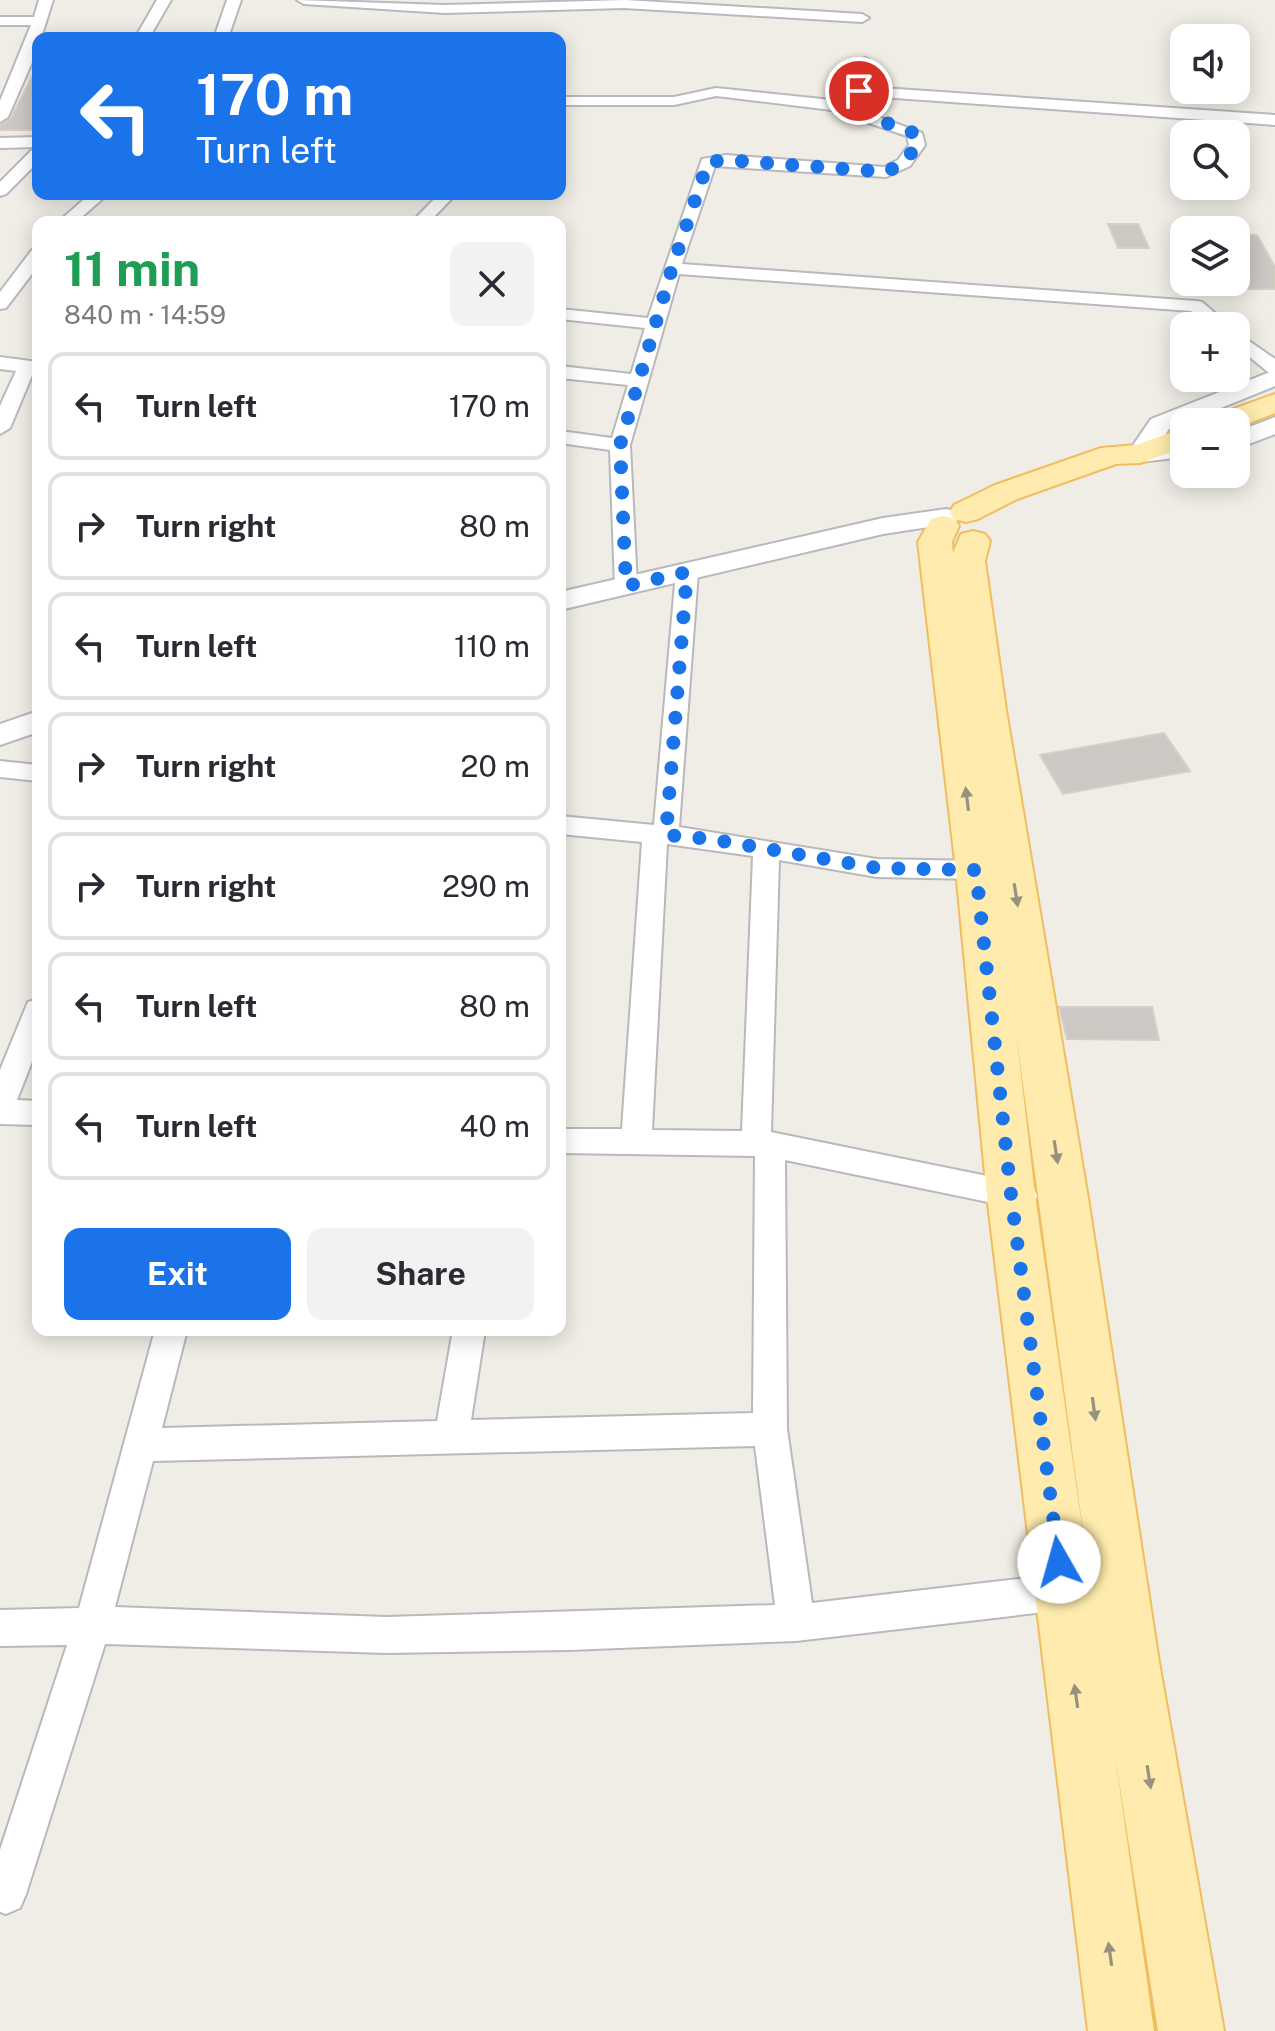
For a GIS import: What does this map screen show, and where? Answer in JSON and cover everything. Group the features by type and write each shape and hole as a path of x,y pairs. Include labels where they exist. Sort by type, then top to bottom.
{"main road":[{"path":"1250,412 1275,403"},
{"path":"1121,2031 1011,1195 976,870 935,542 964,524 1021,507 1131,465 1140,454 1170,442"},
{"path":"964,524 987,710 1064,1198 1130,1662 1191,2031"}],"street":[{"path":"36,32 46,0"},
{"path":"145,32 164,0"},
{"path":"223,32 234,0 248,0"},
{"path":"304,0 445,9 558,3 661,5 862,18"},
{"path":"0,21 40,21"},
{"path":"1,113 32,42"},
{"path":"626,586 620,445 672,268 708,162 726,160 886,172 904,163 917,145 914,133 865,115 858,95 865,62"},
{"path":"0,81 17,81"},
{"path":"566,101 664,101 716,92 832,106 844,105 858,95 1275,120"},
{"path":"0,143 32,142"},
{"path":"0,191 32,159"},
{"path":"73,216 93,200"},
{"path":"426,216 442,200"},
{"path":"0,304 32,262"},
{"path":"672,268 1196,306 1204,312"},
{"path":"566,315 656,324"},
{"path":"1250,348 1275,368"},
{"path":"0,363 32,367"},
{"path":"0,428 32,369"},
{"path":"566,373 639,381"},
{"path":"1140,454 1160,424 1275,377"},
{"path":"1250,435 1275,425"},
{"path":"566,438 620,445"},
{"path":"1140,454 1170,451"},
{"path":"566,600 883,526 964,524"},
{"path":"636,1142 661,835 687,572"},
{"path":"0,735 32,723"},
{"path":"0,769 32,772"},
{"path":"566,826 766,849 877,868 976,870"},
{"path":"766,849 763,1144 770,1429 796,1623"},
{"path":"32,1026 0,1109 32,1112"},
{"path":"566,1141 763,1144 1011,1195 1064,1198"},
{"path":"6,1894 92,1626 169,1336"},
{"path":"452,1435 468,1336"},
{"path":"140,1445 770,1429"},
{"path":"0,1628 149,1625 386,1635 796,1623 1062,1592"}],"building":[{"path":"32,77 32,130 0,130 1,125 11,118"},
{"path":"1108,224 1138,224 1149,248 1118,248"},
{"path":"1250,235 1257,235 1275,267 1275,289 1250,289"},
{"path":"1164,733 1190,771 1063,794 1040,755"},
{"path":"1059,1007 1152,1007 1159,1040 1067,1039"}],"route":[{"path":"859,91 860,109 865,115 914,133 917,145 896,169 886,172 726,160 708,162 672,268 620,445 626,586 687,572 666,835 710,839 877,868 976,870 1011,1195 1059,1562"}]}
